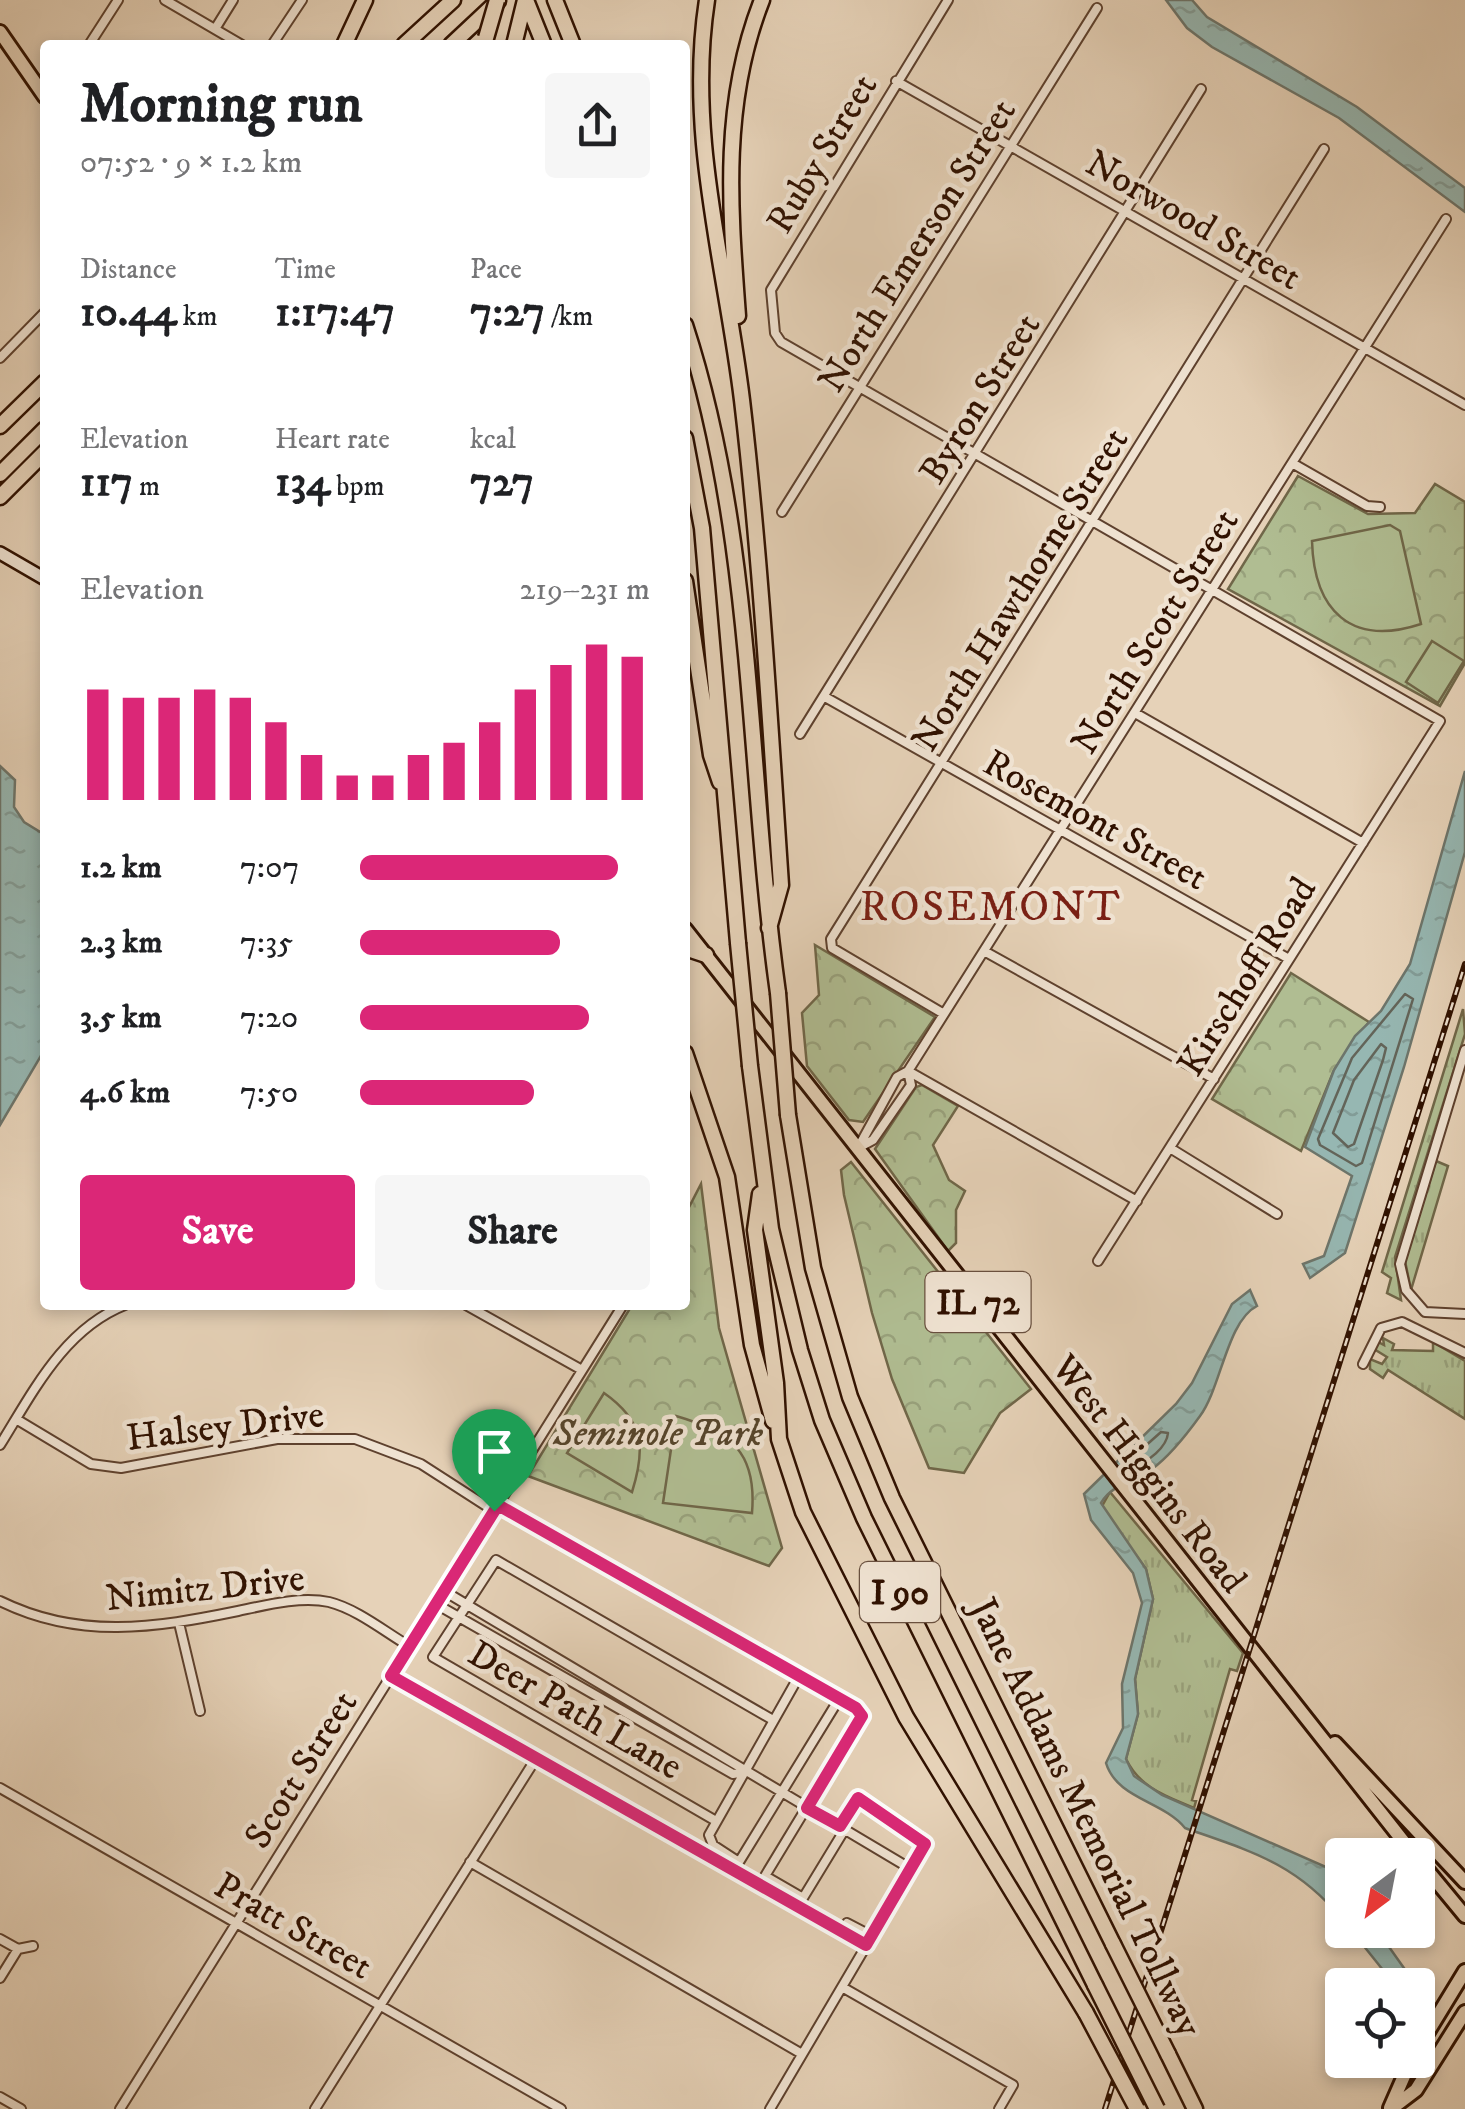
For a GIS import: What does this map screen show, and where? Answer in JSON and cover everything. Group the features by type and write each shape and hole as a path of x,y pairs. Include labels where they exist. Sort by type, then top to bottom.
{"highway":[{"path":"346,40 365,0"},
{"path":"409,40 453,0"},
{"path":"456,40 498,0"},
{"path":"486,40 498,0"},
{"path":"515,40 525,0"},
{"path":"525,0 542,40"},
{"path":"555,0 571,40"},
{"path":"707,0 700,101 705,168 736,351 754,509 782,885 769,928"},
{"path":"736,351 739,320 729,190 730,140 738,79 762,0"},
{"name":"Jane Addams Memorial Tollway","path":"690,343 713,425 730,513 788,1115 813,1268 833,1346 871,1450 1195,2109"},
{"path":"0,426 40,387"},
{"path":"0,474 40,434"},
{"path":"0,498 40,457"},
{"name":"Jane Addams Memorial Tollway","path":"690,464 702,528 762,1178 800,1350 842,1472 1158,2109"},
{"path":"690,614 711,755 728,803"},
{"path":"690,948 706,955"},
{"path":"690,1068 727,1177 752,1345 779,1438"},
{"name":"Jane Addams Memorial Tollway","path":"762,1178 756,1230 776,1383 779,1438 804,1512 865,1642 1086,2013 1137,2109"}],"main road":[{"path":"0,32 40,90"},
{"path":"0,553 40,576"},
{"name":"West Higgins Road","path":"690,935 1107,1469 1312,1721 1362,1793 1400,1838"},
{"name":"West Higgins Road","path":"1312,1721 1371,1778 1465,1882"},
{"name":"West Higgins Road","path":"1435,1880 1465,1916"},
{"path":"1435,2020 1465,1970"},
{"path":"1390,2109 1416,2090 1465,2012"},
{"path":"1390,2109 1403,2078"}],"street":[{"path":"92,40 118,0"},
{"path":"165,0 234,40"},
{"path":"215,29 232,0"},
{"path":"275,40 302,0"},
{"name":"Ruby Street","path":"859,386 782,342 775,333 771,290 948,0"},
{"name":"North Emerson Street","path":"782,512 1097,8"},
{"name":"Norwood Street","path":"896,81 1465,405"},
{"name":"Byron Street","path":"800,734 1128,213 1201,89"},
{"name":"North Hawthorne Street","path":"944,1014 832,948 831,939 1324,150"},
{"name":"North Scott Street","path":"858,1148 897,1077 908,1072 1446,219"},
{"path":"0,358 40,317"},
{"path":"859,386 1212,590"},
{"path":"1292,463 1367,506 1380,507"},
{"name":"Kirschoff Road","path":"1098,1261 1440,721 1212,590"},
{"name":"Rosemont Street","path":"824,697 1290,959"},
{"path":"1135,713 1363,843"},
{"path":"984,951 1214,1078"},
{"path":"1465,1050 1400,1264 1406,1290 1425,1312 1465,1314"},
{"path":"908,1072 1136,1201"},
{"name":"North Scott Street","path":"858,1148 873,1140 886,1124 911,1085 908,1072"},
{"path":"1170,1148 1277,1214"},
{"path":"0,1444 55,1359 85,1328 116,1310"},
{"path":"475,1310 582,1370"},
{"name":"Scott Street","path":"120,2109 620,1310"},
{"path":"1363,1364 1374,1336 1388,1324 1417,1326 1462,1349"},
{"name":"Halsey Drive","path":"16,1418 91,1464 121,1468 307,1436 355,1439 421,1464 799,1676 862,1716 807,1808"},
{"path":"457,1616 496,1560 773,1720"},
{"path":"444,1591 912,1869"},
{"name":"Nimitz Drive","path":"0,1601 51,1622 136,1629 271,1604 323,1601 356,1614 410,1646"},
{"path":"436,1604 732,1774 743,1772"},
{"name":"Deer Path Lane","path":"457,1616 432,1658 716,1822"},
{"path":"179,1623 200,1711"},
{"path":"391,1676 866,1945"},
{"path":"799,1676 709,1840 742,1862 839,1699"},
{"path":"315,2109 535,1760"},
{"name":"Pratt Street","path":"0,1788 561,2109"},
{"path":"770,2109 925,1846 923,1839 858,1798 803,1898 765,1876 807,1808"},
{"path":"470,1862 802,2054"},
{"path":"847,1923 872,1936"},
{"path":"0,1939 18,1949 33,1946"},
{"path":"0,1978 18,1949"},
{"path":"842,1986 1012,2085 999,2109"},
{"path":"0,2097 21,2109"}],"green space":[{"path":"1298,476 1368,514 1415,513 1435,484 1465,502 1465,663 1440,706 1228,589"},
{"path":"1390,525 1400,531 1421,624 1375,631 1356,626 1329,604 1314,566 1312,541"},
{"path":"1432,641 1464,661 1438,703 1406,682"},
{"path":"815,945 935,1017 863,1122 849,1120 807,1066 802,1013 819,995"},
{"path":"1291,973 1369,1022 1334,1070 1301,1151 1212,1099"},
{"path":"1463,1009 1465,1034 1395,1257 1401,1300 1387,1293 1391,1278 1382,1272"},
{"path":"922,1085 958,1106 933,1145 949,1180 965,1191 956,1210 956,1243 948,1251 875,1149 916,1087"},
{"path":"1436,1161 1448,1166 1411,1290 1405,1261"},
{"path":"851,1162 1031,1389 1000,1413 964,1473 929,1468 892,1379 844,1195 841,1170"},
{"name":"Seminole Park","path":"701,1184 719,1328 782,1548 769,1566 528,1476 629,1310 690,1310 690,1205"},
{"path":"1383,1338 1394,1344 1392,1350 1433,1351 1433,1342 1465,1361 1465,1419 1388,1370 1383,1378 1370,1369 1370,1359 1382,1364 1387,1357 1374,1349 1378,1342 1384,1345"},
{"path":"604,1393 627,1414 638,1436 639,1462 632,1492 567,1453"},
{"path":"676,1416 712,1429 737,1448 750,1475 752,1513 663,1503"},
{"path":"1110,1492 1243,1653 1237,1671 1230,1669 1192,1800 1196,1801 1194,1808 1146,1784 1126,1759 1138,1714 1135,1679 1153,1599 1146,1569 1101,1508"}],"water":[{"path":"1166,0 1192,0 1207,17 1357,107 1465,188 1465,212 1339,118 1212,47 1187,28"},
{"path":"0,766 15,780 14,807 24,822 40,832 40,1057 0,1125"},
{"path":"1465,771 1465,852 1404,1067 1345,1253 1310,1278 1303,1264 1324,1256 1352,1176 1305,1147 1334,1070 1355,1036 1381,1011 1410,964"},
{"path":"1250,1290 1257,1306 1238,1326 1200,1416 1159,1464 1112,1491 1101,1503 1146,1569 1153,1599 1135,1679 1138,1714 1126,1759 1134,1776 1162,1795 1325,1867 1325,1900 1271,1861 1185,1828 1120,1785 1106,1763 1123,1728 1122,1684 1142,1603 1133,1573 1091,1520 1084,1494 1176,1404 1192,1383 1232,1304"},
{"path":"1365,1948 1390,1948 1404,1968 1381,1968"}],"railway":[{"path":"1105,2109 1465,964"}],"district":[{"name":"ROSEMONT","path":"991,905"}],"route":[{"path":"498,1505 856,1708 862,1716 807,1808 840,1826 858,1798 920,1836 925,1844 866,1945 391,1676 494,1511 498,1505"}]}
